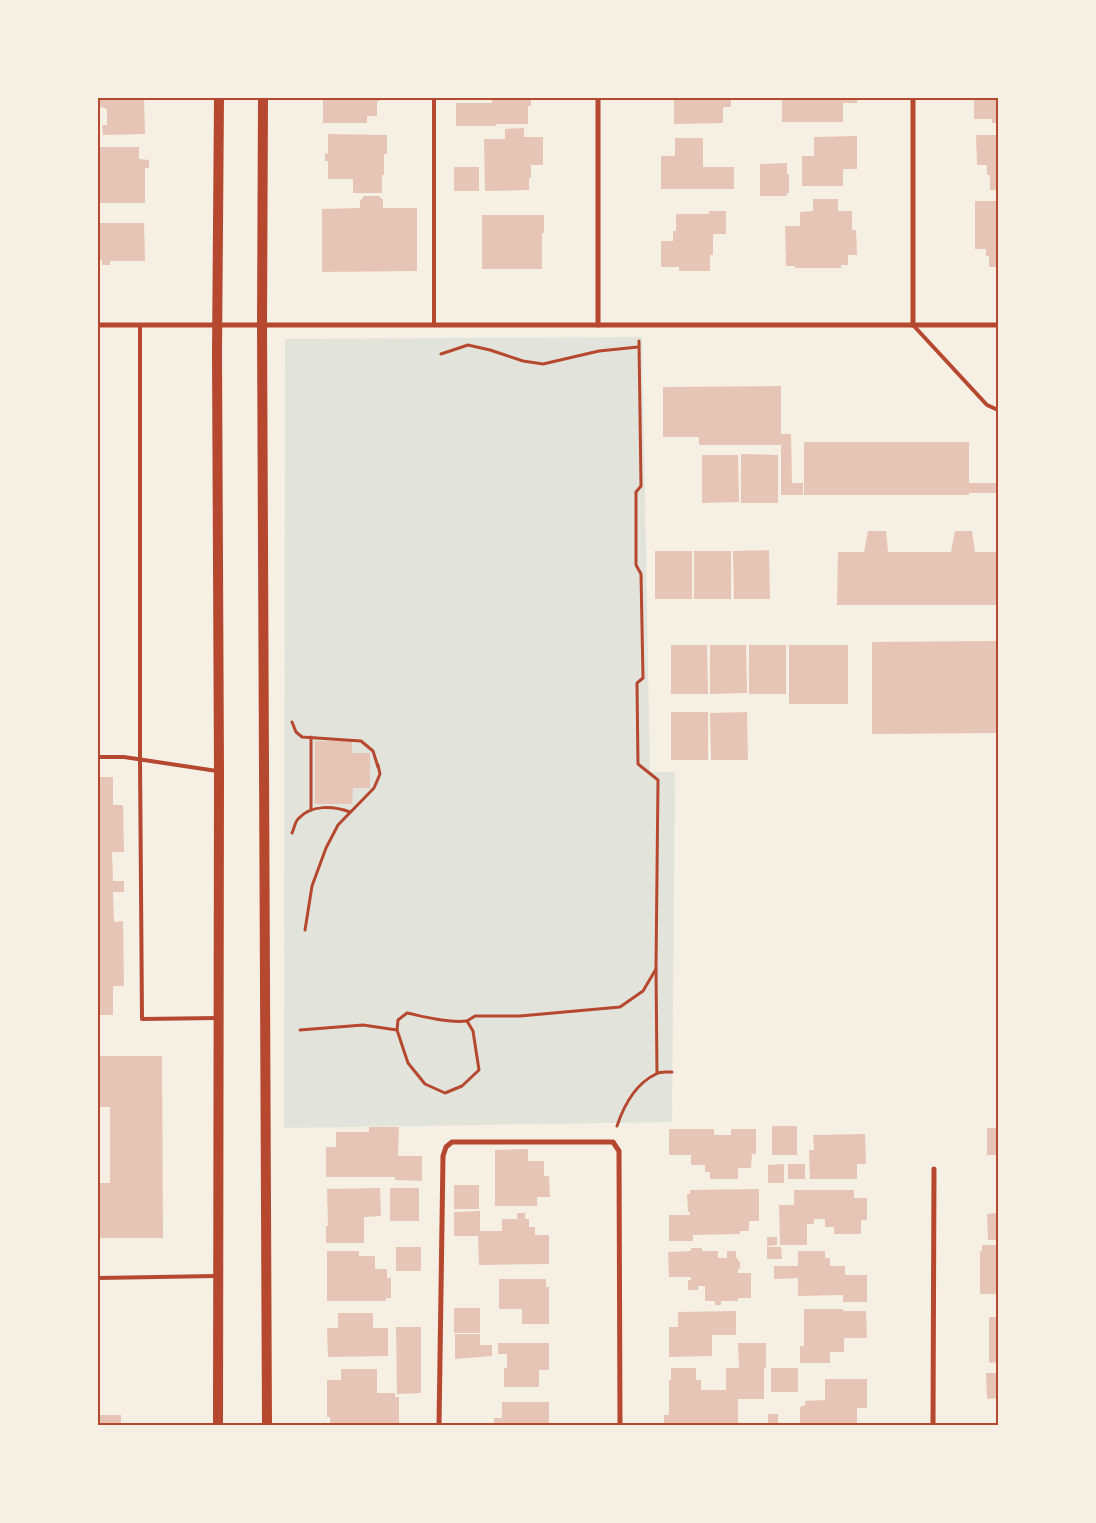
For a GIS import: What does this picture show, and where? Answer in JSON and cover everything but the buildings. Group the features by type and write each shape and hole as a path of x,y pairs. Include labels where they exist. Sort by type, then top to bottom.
{"main road":[{"path":"218,1426 220,772 217,325 219,98"},
{"path":"263,98 262,325 268,1426"}],"street":[{"path":"598,98 598,325"},
{"path":"912,325 913,98"},
{"path":"98,325 998,325"},
{"path":"439,1426 443,1156 446,1147 452,1142 613,1142 619,1151 620,1426"},
{"path":"933,1426 934,1169"}],"lane":[{"path":"434,98 434,325"},
{"path":"140,325 142,1019 219,1018"},
{"path":"912,325 987,405 998,410"},
{"path":"98,757 124,757 220,772"},
{"path":"98,1278 218,1276"}],"path":[{"path":"639,340 641,486 636,492 636,565 641,574 643,678 637,683 638,764 658,780 657,1073"},
{"path":"441,354 468,345 523,361 543,364 599,351 638,347"},
{"path":"292,722 296,732 302,736 361,740 372,751 380,774 374,788 338,825 326,848 312,886 306,930"},
{"path":"311,737 311,810"},
{"path":"292,834 298,819 311,810 338,807 351,812"},
{"path":"467,1021 473,1031 479,1070 462,1086 445,1093 425,1084 408,1063 397,1030 398,1020 407,1013 459,1022 467,1021 475,1016 520,1016 620,1007 643,991 656,968"},
{"path":"300,1030 363,1025 397,1030"},
{"path":"617,1126 622,1109 636,1088 657,1073 672,1072"}],"shaded area":[{"path":"642,337 650,772 675,772 672,1122 284,1128 285,339"}]}
